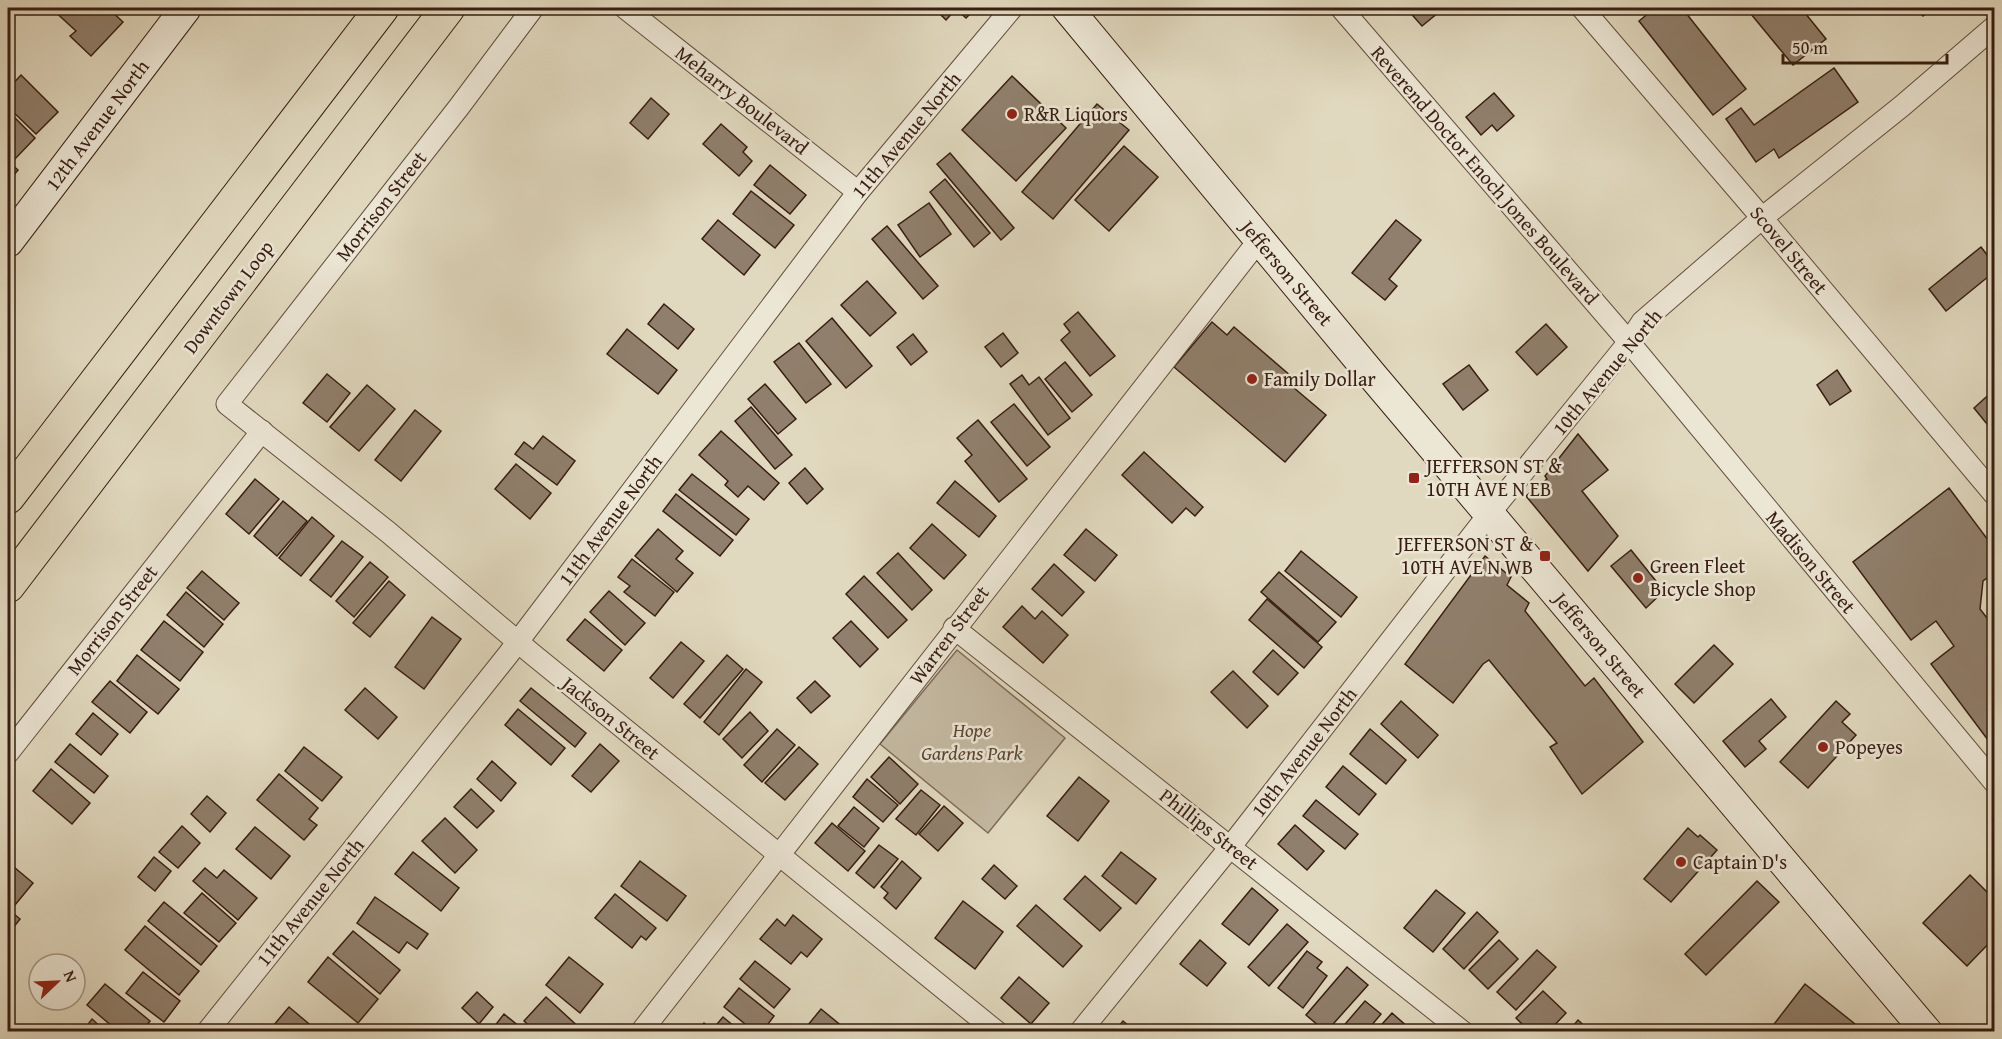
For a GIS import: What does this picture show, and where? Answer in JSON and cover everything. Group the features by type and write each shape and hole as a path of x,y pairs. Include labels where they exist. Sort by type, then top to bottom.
{"highway":[{"path":"8,497 382,8"},
{"name":"Downtown Loop","path":"8,585 448,8"}],"main road":[{"name":"12th Avenue North","path":"10,235 186,8"},
{"name":"Jefferson Street","path":"1067,8 1489,514 1927,1032"}],"street":[{"name":"Morrison Street","path":"227,404 533,8"},
{"name":"Meharry Boulevard","path":"625,8 858,192"},
{"name":"11th Avenue North","path":"207,1032 518,642 858,192 1012,8"},
{"name":"Reverend Doctor Enoch Jones Boulevard","path":"1341,8 1629,342"},
{"name":"Scovel Street","path":"1582,8 1995,494"},
{"name":"10th Avenue North","path":"1080,1032 1231,846 1489,514 1629,342 1642,322 1762,218 1902,106 1995,27"},
{"name":"Warren Street","path":"641,1032 1259,240"},
{"name":"Madison Street","path":"1629,342 1995,782"},
{"name":"Jackson Street","path":"227,404 388,532 518,642 997,1032"},
{"name":"Morrison Street","path":"8,753 262,431"},
{"name":"Phillips Street","path":"954,628 1463,1032"}],"green space":[{"name":"Hope Gardens Park","path":"957,650 1065,738 988,833 880,744"}],"building":[{"path":"51,8 108,8 123,22 91,56 70,36 76,31"},
{"path":"941,8 976,8 966,18 956,9 946,20 937,11"},
{"path":"1406,8 1444,8 1422,26"},
{"path":"1655,8 1682,8 1746,89 1713,115 1639,21"},
{"path":"1746,8 1801,8 1826,39 1793,65"},
{"path":"1916,8 1933,8 1923,16"},
{"path":"1834,68 1858,102 1779,158 1774,149 1756,162 1726,119 1741,108 1754,125"},
{"path":"21,75 58,112 36,134 8,107 8,89"},
{"path":"1012,76 1066,128 1016,181 962,130"},
{"path":"1494,93 1514,116 1497,131 1492,125 1481,135 1466,117"},
{"path":"651,98 669,114 648,139 630,123"},
{"path":"1097,104 1129,130 1053,219 1022,192"},
{"path":"8,111 35,138 14,160 8,153"},
{"path":"721,124 747,147 743,152 752,161 739,176 703,144"},
{"path":"1124,146 1158,177 1109,231 1075,200"},
{"path":"950,153 1014,228 1001,240 937,164"},
{"path":"8,161 18,170 8,182"},
{"path":"770,165 806,195 790,214 754,185"},
{"path":"945,179 990,233 974,247 930,192"},
{"path":"751,191 794,225 775,248 733,214"},
{"path":"929,203 951,234 920,257 898,225"},
{"path":"718,220 760,255 744,275 702,239"},
{"path":"1396,220 1421,240 1389,279 1397,286 1385,300 1352,273"},
{"path":"887,226 938,286 923,299 872,239"},
{"path":"1981,247 1994,264 1994,272 1946,311 1929,289"},
{"path":"867,281 896,313 870,336 841,305"},
{"path":"664,304 694,329 678,349 648,324"},
{"path":"1078,312 1115,356 1090,376 1061,340 1070,332 1064,324"},
{"path":"832,318 872,366 846,388 806,341"},
{"path":"1212,322 1227,335 1234,327 1292,377 1287,382 1326,415 1285,462 1174,367"},
{"path":"1546,324 1567,347 1537,375 1516,352"},
{"path":"627,329 677,370 658,394 607,354"},
{"path":"1003,333 1018,353 1001,367 985,347"},
{"path":"913,334 927,352 911,365 897,347"},
{"path":"799,343 831,384 806,403 774,362"},
{"path":"1065,362 1092,395 1072,412 1045,379"},
{"path":"1469,365 1488,390 1463,410 1443,384"},
{"path":"1837,370 1851,391 1830,405 1817,385"},
{"path":"327,374 350,393 327,422 303,403"},
{"path":"1022,375 1029,385 1039,377 1070,418 1048,435 1010,384"},
{"path":"765,384 796,419 778,434 748,399"},
{"path":"367,385 395,409 359,451 330,427"},
{"path":"1994,390 1994,426 1991,429 1974,408"},
{"path":"1014,404 1050,447 1027,466 991,422"},
{"path":"751,407 792,455 775,469 735,421"},
{"path":"415,410 441,431 401,481 375,460"},
{"path":"978,420 1027,479 999,502 965,461 972,455 957,438"},
{"path":"721,431 779,483 764,500 748,486 738,497 725,485 728,481 699,455"},
{"path":"1578,434 1608,470 1582,491 1618,536 1588,571 1526,496 1547,479 1545,476"},
{"path":"543,436 575,461 557,485 515,454 524,442 533,449"},
{"path":"1144,452 1203,507 1195,516 1186,508 1172,523 1122,475"},
{"path":"516,464 551,493 530,519 495,489"},
{"path":"805,468 823,489 807,504 789,483"},
{"path":"692,474 749,519 736,535 679,490"},
{"path":"255,479 279,499 249,534 226,514"},
{"path":"955,481 996,516 979,537 937,503"},
{"path":"1949,488 1994,548 1994,573 1983,581 1980,609 1994,627 1994,748 1931,664 1954,646 1936,621 1911,640 1853,562"},
{"path":"676,494 733,540 720,556 663,511"},
{"path":"283,501 307,521 277,556 254,536"},
{"path":"312,517 334,536 301,576 279,558"},
{"path":"932,524 966,555 944,579 910,548"},
{"path":"658,529 683,551 676,559 693,573 677,592 635,556"},
{"path":"1086,529 1117,555 1095,581 1064,555"},
{"path":"342,541 363,557 331,597 310,580"},
{"name":"Green Fleet Bicycle Shop","path":"1631,550 1664,591 1646,608 1611,566"},
{"path":"1301,551 1357,597 1341,617 1285,571"},
{"path":"898,553 932,590 912,610 877,573"},
{"path":"1485,556 1511,577 1507,585 1529,603 1525,611 1585,686 1594,678 1643,742 1582,794 1550,747 1557,743 1489,660 1483,664 1453,703 1405,664"},
{"path":"632,559 674,592 655,616 624,592 630,586 618,577"},
{"path":"370,562 388,577 354,617 336,601"},
{"path":"1054,564 1084,592 1062,616 1032,589"},
{"path":"202,571 239,603 224,620 187,588"},
{"path":"1279,572 1336,622 1318,642 1261,592"},
{"path":"864,576 907,620 888,638 846,594"},
{"path":"389,581 405,595 370,637 353,623"},
{"path":"609,591 645,623 625,645 590,612"},
{"path":"186,592 223,624 204,647 167,615"},
{"path":"1267,599 1322,647 1304,668 1249,620"},
{"path":"1022,606 1035,619 1042,611 1068,635 1043,663 1003,627"},
{"path":"432,617 461,639 424,689 395,667"},
{"path":"585,619 622,650 604,671 567,640"},
{"path":"164,621 203,652 180,681 141,650"},
{"path":"851,621 878,649 860,667 833,638"},
{"path":"681,642 704,661 673,698 650,678"},
{"path":"1714,645 1733,664 1694,703 1675,684"},
{"path":"1273,650 1298,673 1278,695 1253,672"},
{"path":"137,655 179,689 158,714 117,681"},
{"path":"727,655 743,669 700,718 684,704"},
{"path":"746,669 762,682 719,735 704,722"},
{"path":"1233,671 1268,706 1247,728 1211,692"},
{"path":"110,681 147,712 130,733 92,702"},
{"path":"815,681 830,696 811,713 797,698"},
{"path":"365,688 397,717 378,739 345,710"},
{"path":"531,688 586,733 575,747 520,701"},
{"path":"1771,699 1786,717 1759,741 1766,749 1745,767 1723,741"},
{"path":"1401,701 1438,735 1418,758 1381,724"},
{"path":"1836,701 1850,714 1842,722 1856,735 1808,788 1780,762"},
{"path":"518,709 565,748 551,765 505,725"},
{"path":"750,712 768,731 742,758 723,739"},
{"path":"93,713 118,734 101,755 76,734"},
{"path":"777,729 795,745 762,782 744,765"},
{"path":"1370,729 1406,760 1386,784 1350,754"},
{"path":"70,744 108,776 94,793 55,762"},
{"path":"600,744 619,761 591,792 572,776"},
{"path":"304,747 342,777 322,801 285,771"},
{"path":"799,747 818,764 785,800 765,783"},
{"path":"889,757 918,784 900,804 871,777"},
{"path":"492,761 516,783 501,801 477,779"},
{"path":"1343,766 1376,794 1359,815 1326,787"},
{"path":"51,769 90,803 72,824 33,791"},
{"path":"279,774 318,808 309,819 317,825 304,840 257,800"},
{"path":"1079,777 1109,801 1078,841 1047,816"},
{"path":"867,779 898,805 883,822 853,797"},
{"path":"471,789 494,811 477,828 454,807"},
{"path":"921,790 940,805 916,835 896,819"},
{"path":"207,796 226,813 210,832 191,814"},
{"path":"1316,800 1358,834 1345,849 1303,816"},
{"path":"944,806 963,823 938,851 919,834"},
{"path":"854,807 879,828 864,847 838,826"},
{"path":"445,818 477,850 455,873 422,841"},
{"path":"832,823 865,851 848,871 815,843"},
{"path":"1295,825 1324,851 1307,870 1278,844"},
{"path":"182,826 200,843 178,868 159,852"},
{"path":"255,827 290,856 271,879 236,849"},
{"path":"1688,828 1717,850 1671,902 1644,879"},
{"path":"879,845 898,859 874,888 856,873"},
{"path":"413,852 459,888 441,911 395,874"},
{"path":"1121,852 1156,879 1136,904 1102,876"},
{"path":"154,857 171,871 155,891 138,877"},
{"path":"640,861 686,896 667,921 621,886"},
{"path":"902,861 921,878 896,909 884,898 888,893 881,887"},
{"path":"8,862 33,883 15,905 8,899"},
{"path":"994,865 1017,886 1005,899 982,879"},
{"path":"205,868 217,878 224,870 257,898 238,920 193,881"},
{"path":"1970,875 1994,899 1994,938 1967,966 1923,923"},
{"path":"1085,876 1121,908 1100,931 1064,899"},
{"path":"1757,881 1779,902 1706,975 1685,954"},
{"path":"1252,888 1278,910 1249,945 1222,924"},
{"path":"1436,890 1465,913 1433,952 1404,928"},
{"path":"202,893 236,923 219,942 184,913"},
{"path":"615,894 656,928 646,940 641,936 632,948 595,918"},
{"path":"375,897 428,934 417,949 407,942 399,953 357,923"},
{"path":"963,901 1003,932 975,969 935,938"},
{"path":"164,902 217,946 201,965 148,921"},
{"path":"1036,905 1082,946 1063,967 1017,926"},
{"path":"8,909 20,919 8,934"},
{"path":"1477,912 1498,932 1464,969 1443,949"},
{"path":"793,915 822,939 807,957 801,952 791,964 760,939 777,919 785,926"},
{"path":"1287,924 1308,942 1269,986 1248,967"},
{"path":"145,926 199,971 179,995 125,950"},
{"path":"353,931 400,970 380,994 333,954"},
{"path":"1200,940 1226,963 1207,986 1180,964"},
{"path":"1499,940 1518,959 1488,989 1469,970"},
{"path":"1537,950 1556,967 1516,1010 1497,992"},
{"path":"1307,951 1322,962 1317,968 1327,976 1303,1008 1278,988"},
{"path":"328,957 378,999 358,1023 308,982"},
{"path":"569,957 603,984 580,1013 546,985"},
{"path":"755,961 790,989 774,1008 740,979"},
{"path":"1347,967 1368,985 1326,1032 1306,1015"},
{"path":"143,972 180,1001 164,1022 126,993"},
{"path":"1019,977 1049,1003 1031,1024 1001,998"},
{"path":"105,984 150,1021 141,1032 119,1032 87,1005"},
{"path":"1805,984 1865,1032 1768,1032"},
{"path":"739,988 774,1016 762,1032 755,1032 724,1007"},
{"path":"1543,991 1566,1013 1548,1032 1530,1032 1516,1018"},
{"path":"477,992 493,1007 479,1024 462,1008"},
{"path":"546,997 583,1032 536,1032 524,1021"},
{"path":"1365,1001 1381,1014 1366,1032 1341,1032 1340,1030"},
{"path":"289,1007 315,1029 313,1032 268,1032"},
{"path":"821,1009 849,1032 815,1032 808,1025"},
{"path":"1392,1013 1410,1029 1408,1032 1375,1032"},
{"path":"504,1014 526,1032 490,1032"},
{"path":"723,1017 741,1032 697,1032 704,1023 712,1030"},
{"path":"92,1019 106,1032 82,1032"},
{"path":"1578,1020 1591,1032 1568,1032"},
{"path":"1123,1021 1136,1032 1114,1032"}],"place":[{"name":"R&R Liquors","path":"1012,114"},
{"name":"Family Dollar","path":"1252,379"},
{"name":"JEFFERSON ST & 10TH AVE N EB","path":"1414,478"},
{"name":"JEFFERSON ST & 10TH AVE N WB","path":"1545,556"},
{"name":"Green Fleet Bicycle Shop","path":"1638,578"},
{"name":"Popeyes","path":"1823,747"},
{"name":"Captain D's","path":"1681,862"}]}
